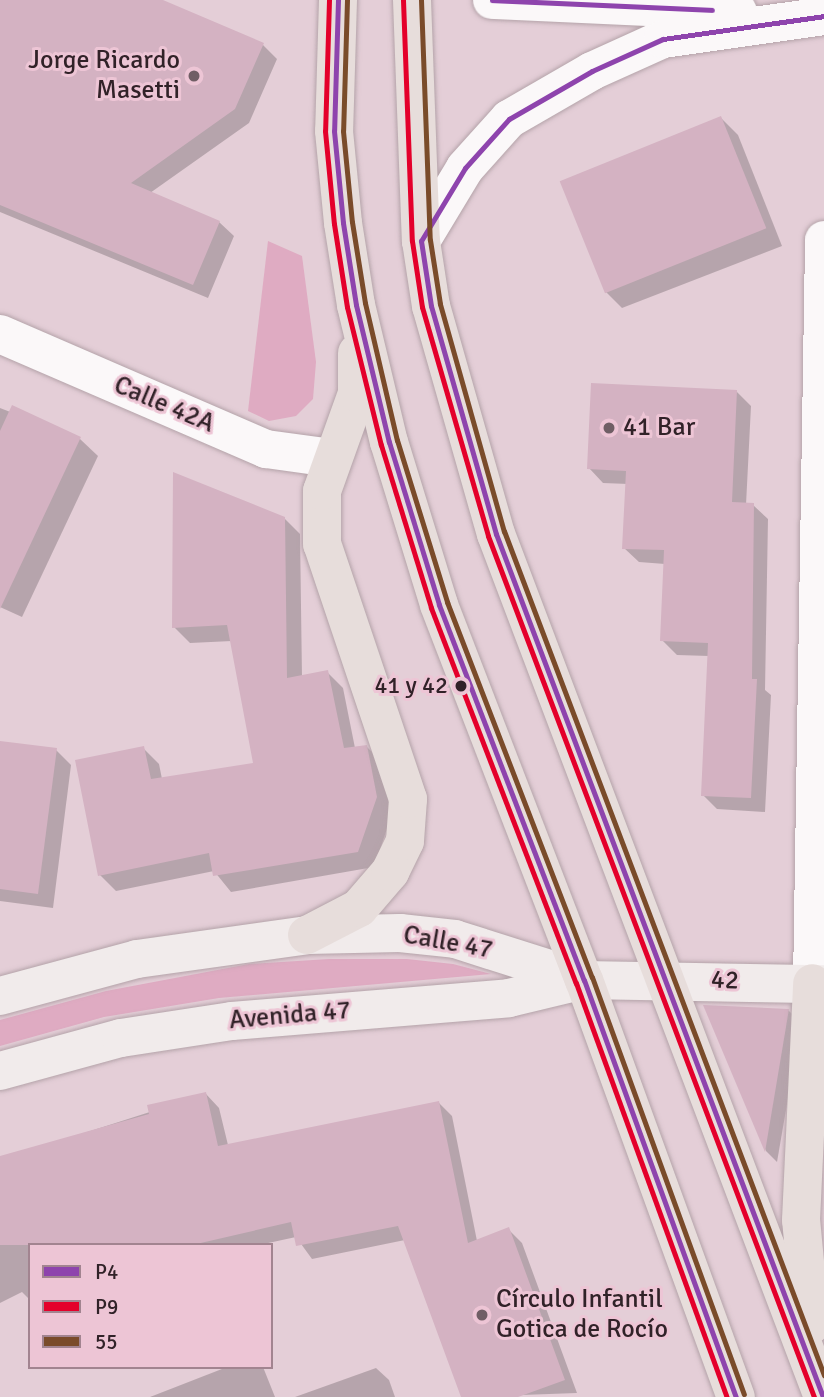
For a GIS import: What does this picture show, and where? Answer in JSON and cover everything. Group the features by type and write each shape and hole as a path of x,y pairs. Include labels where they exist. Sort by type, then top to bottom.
{"main road":[{"path":"338,0 334,131 356,305 389,442 439,605 584,980 736,1397"},
{"path":"412,0 421,242 431,306 496,534 822,1395"},
{"path":"0,996 137,958 307,934 345,918 375,893 405,841 408,799 323,544 322,491 357,393 356,305"},
{"name":"Calle 47","path":"307,934 400,933 455,939 584,980"},
{"name":"42","path":"584,980 666,978 818,984"},
{"name":"Avenida 47","path":"0,1071 121,1038 220,1023 509,998 584,980"},
{"path":"818,984 801,1220 822,1395"}],"street":[{"path":"492,0 824,15"},
{"path":"421,242 465,168 509,119 592,71 663,39 824,15"},
{"path":"818,984 824,240"},
{"name":"Calle 42A","path":"0,334 266,449 332,458"}],"shaded area":[{"path":"268,241 302,256 316,362 313,399 296,416 269,421 248,411"},
{"path":"329,959 407,959 453,964 491,974 219,998 104,1017 0,1046 0,1020 106,991 249,964"}],"building":[{"path":"0,0 163,0 264,43 235,109 131,183 220,221 193,285 0,205"},
{"path":"721,116 766,228 605,293 560,181"},
{"path":"591,383 737,390 732,502 754,503 752,679 757,679 751,798 701,796 708,643 660,641 664,550 622,549 626,471 587,469"},
{"path":"12,405 81,437 0,609 0,431"},
{"path":"173,472 285,517 287,678 328,670 344,748 367,745 377,797 358,852 213,876 209,853 98,876 75,760 144,746 151,779 253,763 227,625 172,628"},
{"path":"0,741 57,748 38,894 0,889"},
{"path":"703,1005 789,1009 765,1152"},
{"path":"206,1092 218,1146 439,1101 468,1243 509,1227 565,1380 518,1397 461,1397 398,1226 296,1246 291,1222 201,1243 0,1245 0,1156 149,1114 147,1105"}],"transit line":[{"name":"P9","path":"329,0 325,131 334,224 347,307 381,445 431,608 576,983 727,1397"},
{"name":"P4","path":"338,0 334,131 343,223 356,305 389,442 439,605 584,980 736,1397"},
{"name":"55","path":"347,0 343,131 352,222 365,303 397,440 447,602 592,977 744,1394"},
{"name":"P9","path":"403,0 412,241 422,307 488,536 814,1397"},
{"name":"55","path":"421,0 430,240 440,304 504,531 824,1375"},
{"name":"P4","path":"492,0 712,10"},
{"name":"P4","path":"823,1397 496,534 431,306 421,241 465,168 509,119 592,71 663,39 824,16"}],"place":[{"name":"Jorge Ricardo Masetti","path":"194,76"},
{"name":"41 Bar","path":"609,428"},
{"name":"41 y 42","path":"461,686"},
{"name":"Círculo Infantil Gotica de Rocío","path":"482,1315"}]}
